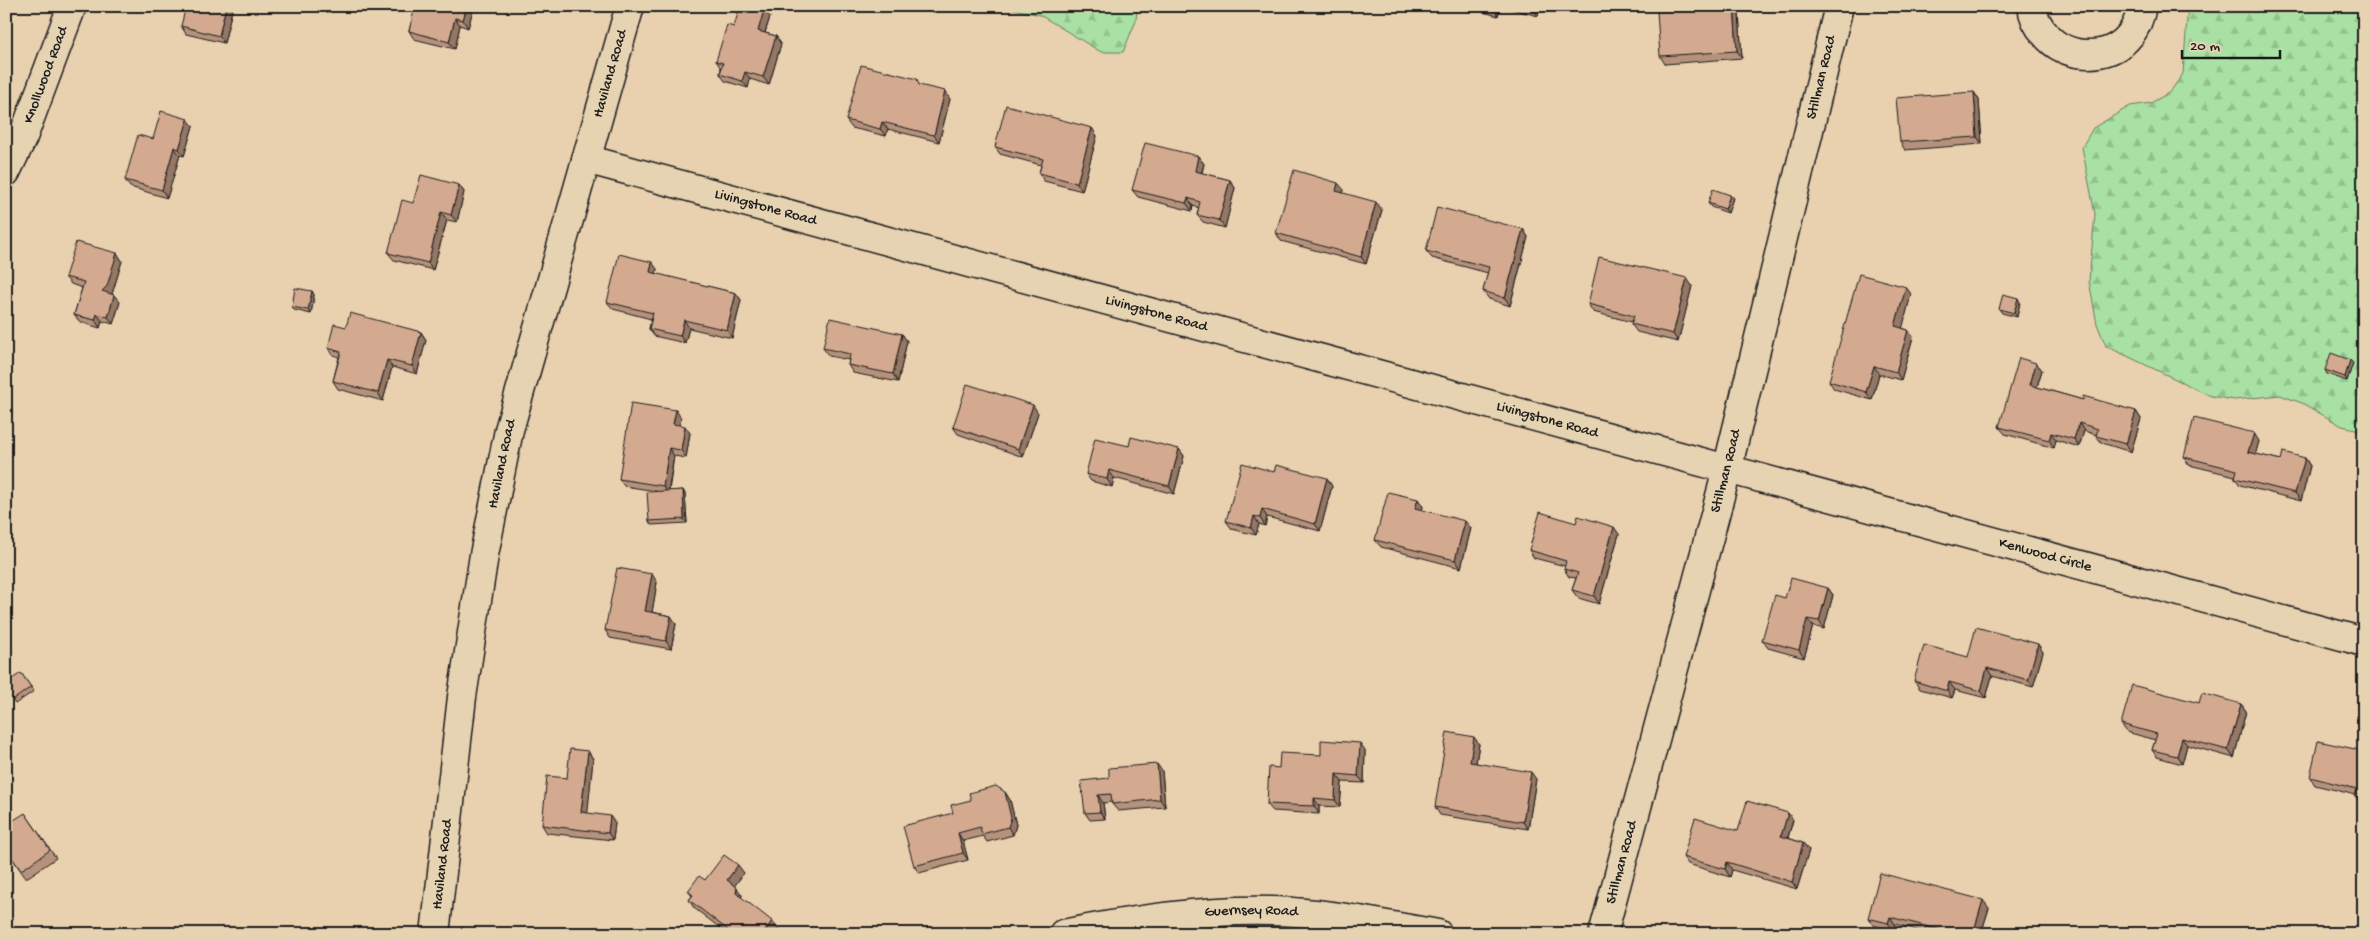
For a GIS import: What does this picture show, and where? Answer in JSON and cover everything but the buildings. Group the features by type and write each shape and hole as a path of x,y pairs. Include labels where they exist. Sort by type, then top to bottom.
{"street":[{"name":"Knollwood Road","path":"6,172 23,137 72,6"},
{"name":"Haviland Road","path":"435,934 462,697 484,555 508,430 630,6"},
{"name":"Stillman Road","path":"1603,934 1726,470 1839,6"},
{"path":"2032,6 2038,26 2049,40 2064,50 2081,54 2099,54 2115,48 2129,36 2139,21 2142,6"},
{"name":"Livingstone Road","path":"586,159 1726,470"},
{"name":"Kenwood Circle","path":"1726,470 2364,642"},
{"name":"Guernsey Road","path":"1063,934 1133,920 1272,911 1331,916 1438,934"}],"green space":[{"path":"1001,6 1137,6 1136,21 1123,52 1101,52 1040,15"},
{"path":"2188,6 2364,6 2364,431 2342,426 2302,403 2280,395 2234,400 2211,396 2106,346 2097,324 2089,281 2095,214 2082,147 2093,128 2130,106 2151,103 2170,92 2183,74"}]}
